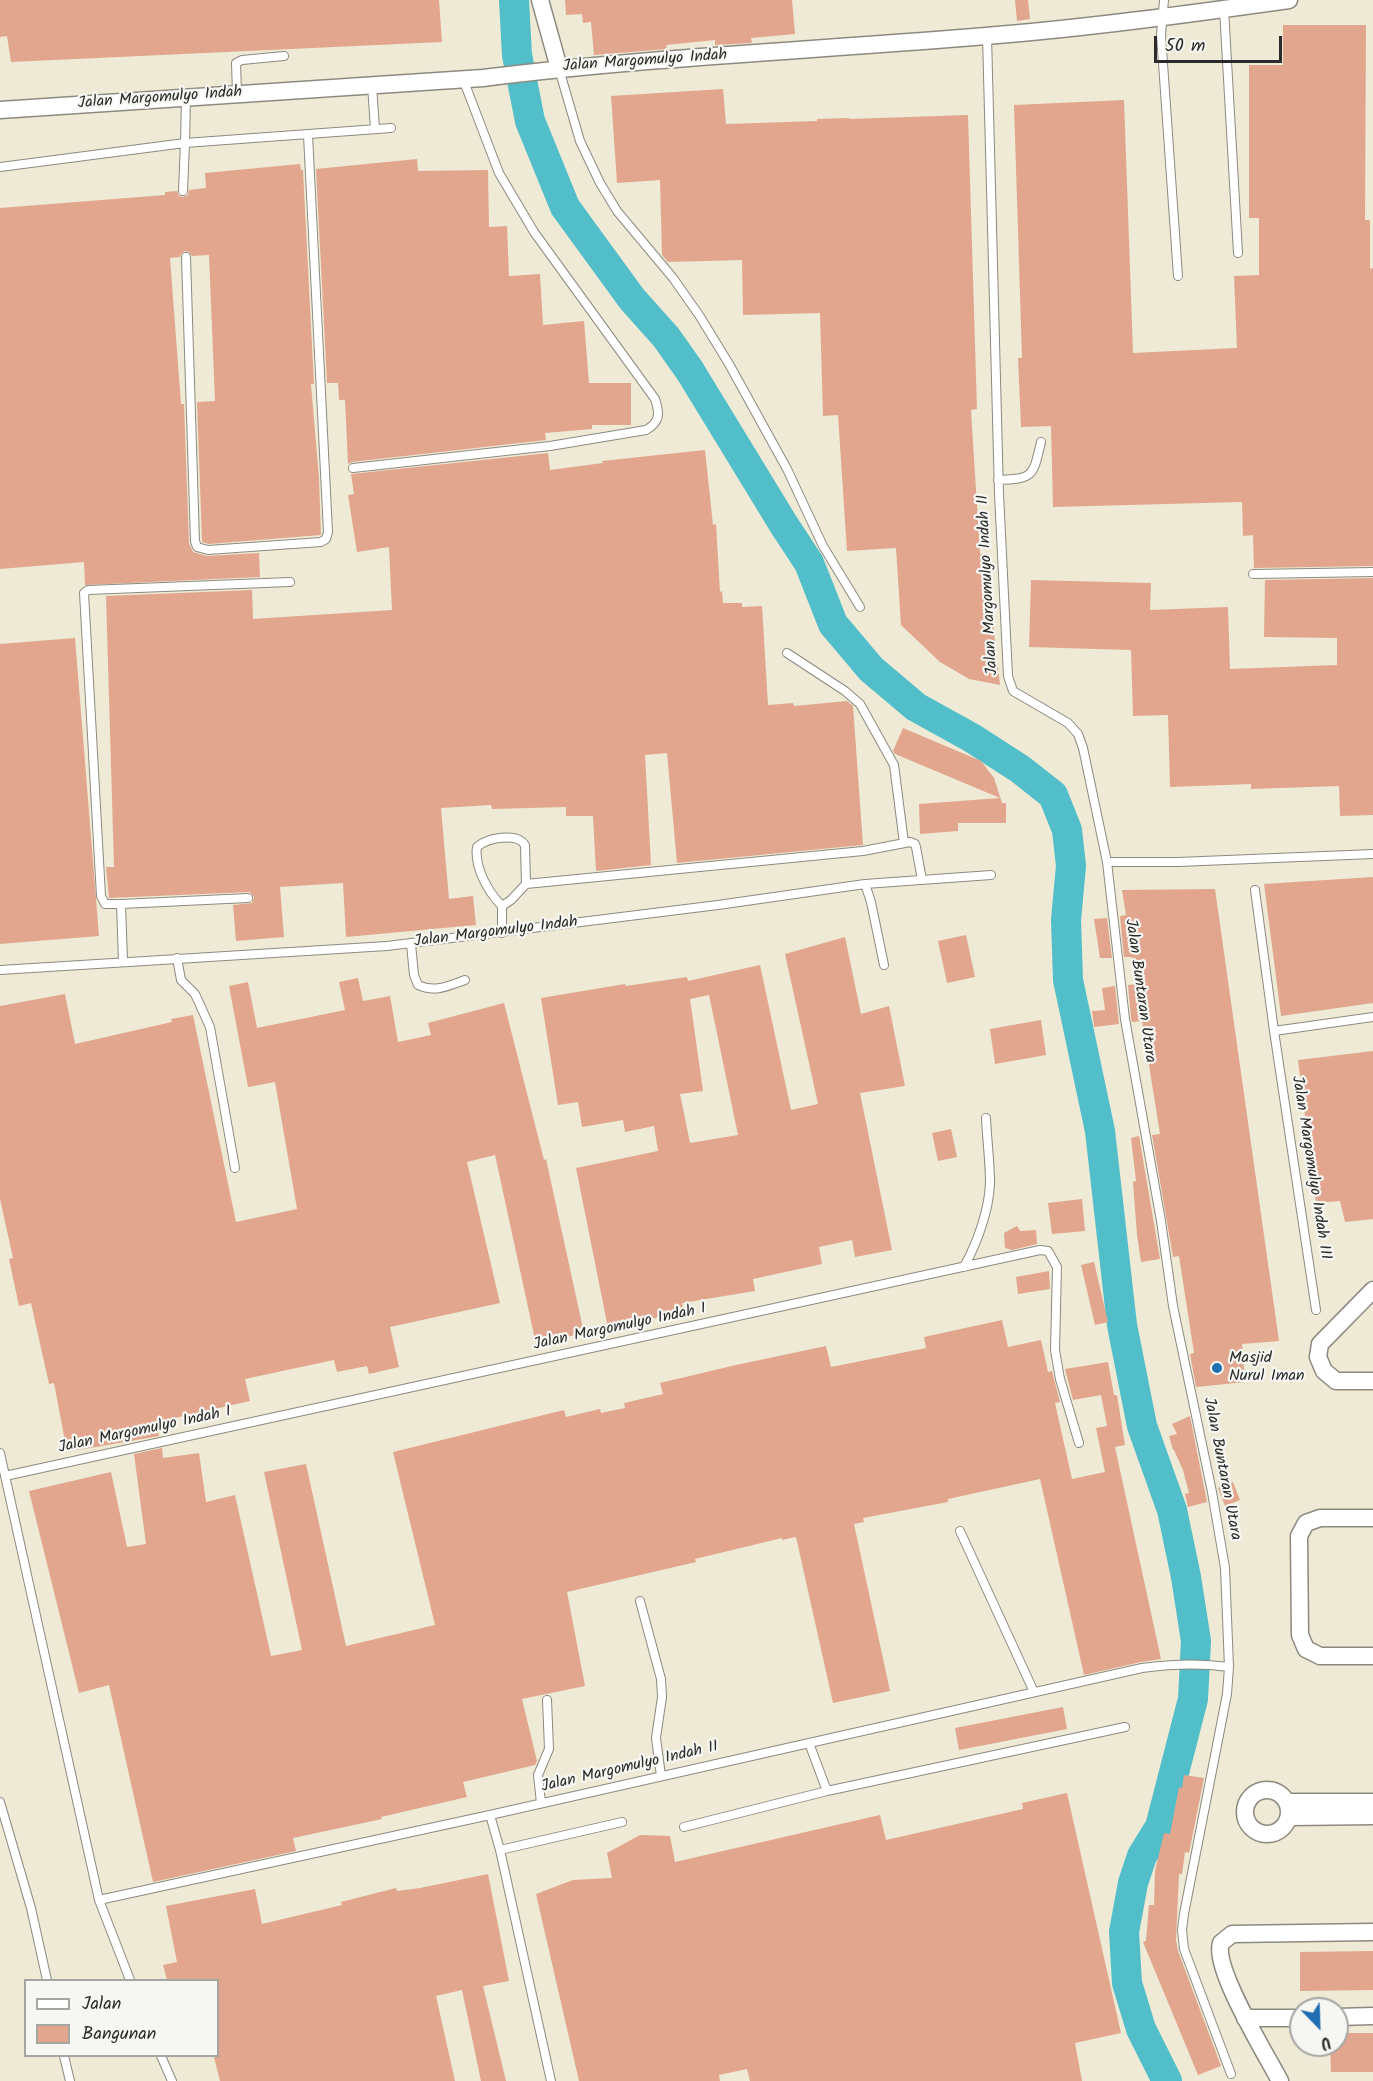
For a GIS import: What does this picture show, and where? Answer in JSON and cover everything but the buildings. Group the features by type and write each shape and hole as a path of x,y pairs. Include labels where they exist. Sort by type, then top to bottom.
{"street":[{"path":"540,0 559,68"},
{"name":"Jalan Margomulyo Indah","path":"0,110 483,78 559,68 987,36 1288,0"},
{"path":"1373,1290 1320,1344 1318,1357 1324,1371 1336,1381 1373,1381"},
{"path":"1373,1518 1320,1518 1306,1523 1299,1536 1300,1635 1306,1649 1320,1656 1373,1656"},
{"path":"1373,1802 1288,1810 1373,1816"},
{"path":"1280,2081 1245,2018 1220,1956 1219,1947 1226,1937 1232,1934 1373,1932"},
{"path":"1349,2017 1373,2016"},
{"path":"1245,2018 1289,2018"}],"lane":[{"path":"1164,0 1161,17 1178,276"},
{"path":"1224,9 1239,253"},
{"name":"Jalan Margomulyo Indah II","path":"987,36 998,480 1010,684 1013,691 1068,723 1078,734 1093,788 1107,862"},
{"path":"237,93 236,63 242,60 284,56"},
{"path":"559,68 580,141 600,183 617,211 673,278 705,324 788,469 823,546 860,608"},
{"path":"353,468 550,446 646,430 655,425 658,417 654,399 534,232 499,173 463,79"},
{"path":"372,84 375,129"},
{"path":"183,190 186,97"},
{"path":"0,167 185,143 392,128"},
{"path":"186,257 197,547 207,550 321,542 326,539 328,532 308,135"},
{"path":"998,480 1022,479 1030,474 1037,460 1041,442"},
{"path":"1253,574 1373,572"},
{"path":"248,898 105,904 101,896 84,593 88,590 290,582"},
{"path":"787,652 845,691 860,704 894,765 904,843"},
{"path":"502,933 502,906 493,897 481,871 476,853 479,844 485,841 515,838 521,840 525,845 526,884"},
{"path":"502,906 526,884 863,851 904,843 915,844 922,880"},
{"path":"1107,862 1178,862 1373,854"},
{"name":"Jalan Buntaran Utara","path":"1107,862 1125,1020 1161,1221 1173,1306 1212,1492 1225,1568 1229,1667 1227,1694 1184,1914 1182,1940 1231,2074"},
{"name":"Jalan Margomulyo Indah","path":"0,970 411,944 865,884 991,875"},
{"path":"865,884 884,965"},
{"name":"Jalan Margomulyo Indah III","path":"1255,890 1316,1310"},
{"path":"121,904 123,961"},
{"path":"411,944 414,975 418,985 428,990 440,989 465,980"},
{"path":"177,958 181,980 195,994 210,1027 236,1168"},
{"path":"1274,1031 1373,1017"},
{"path":"964,1267 974,1249 988,1202 990,1184 986,1118"},
{"name":"Jalan Margomulyo Indah I","path":"5,1476 1040,1250 1048,1251 1057,1267 1055,1350 1060,1379 1079,1443"},
{"path":"0,1453 99,1900 129,1979"},
{"path":"960,1531 1034,1692"},
{"path":"640,1601 661,1679 662,1697 656,1738 662,1776"},
{"name":"Jalan Margomulyo Indah II","path":"99,1900 490,1815 1142,1668 1208,1664 1229,1667"},
{"path":"541,1803 538,1775 549,1749 547,1700"},
{"path":"684,1827 827,1791 1125,1727"},
{"path":"808,1743 827,1791"},
{"path":"0,1802 31,1908 47,1979"},
{"path":"490,1815 500,1850 551,2081"},
{"path":"500,1850 622,1822"},
{"path":"64,2057 70,2081"},
{"path":"162,2057 171,2081"}],"waterway":[{"path":"514,0 517,55 530,121 565,207 632,299 666,337 690,371 809,563 833,624 871,669 916,707 972,738 1020,769 1053,795 1067,830 1071,866 1066,920 1068,980 1100,1131 1122,1325 1142,1426 1172,1510 1196,1641 1193,1699 1160,1827 1142,1856 1133,1883 1124,1932 1127,1983 1141,2029 1167,2081"}],"place":[{"name":"Masjid Nurul Iman","path":"1217,1368"}]}
